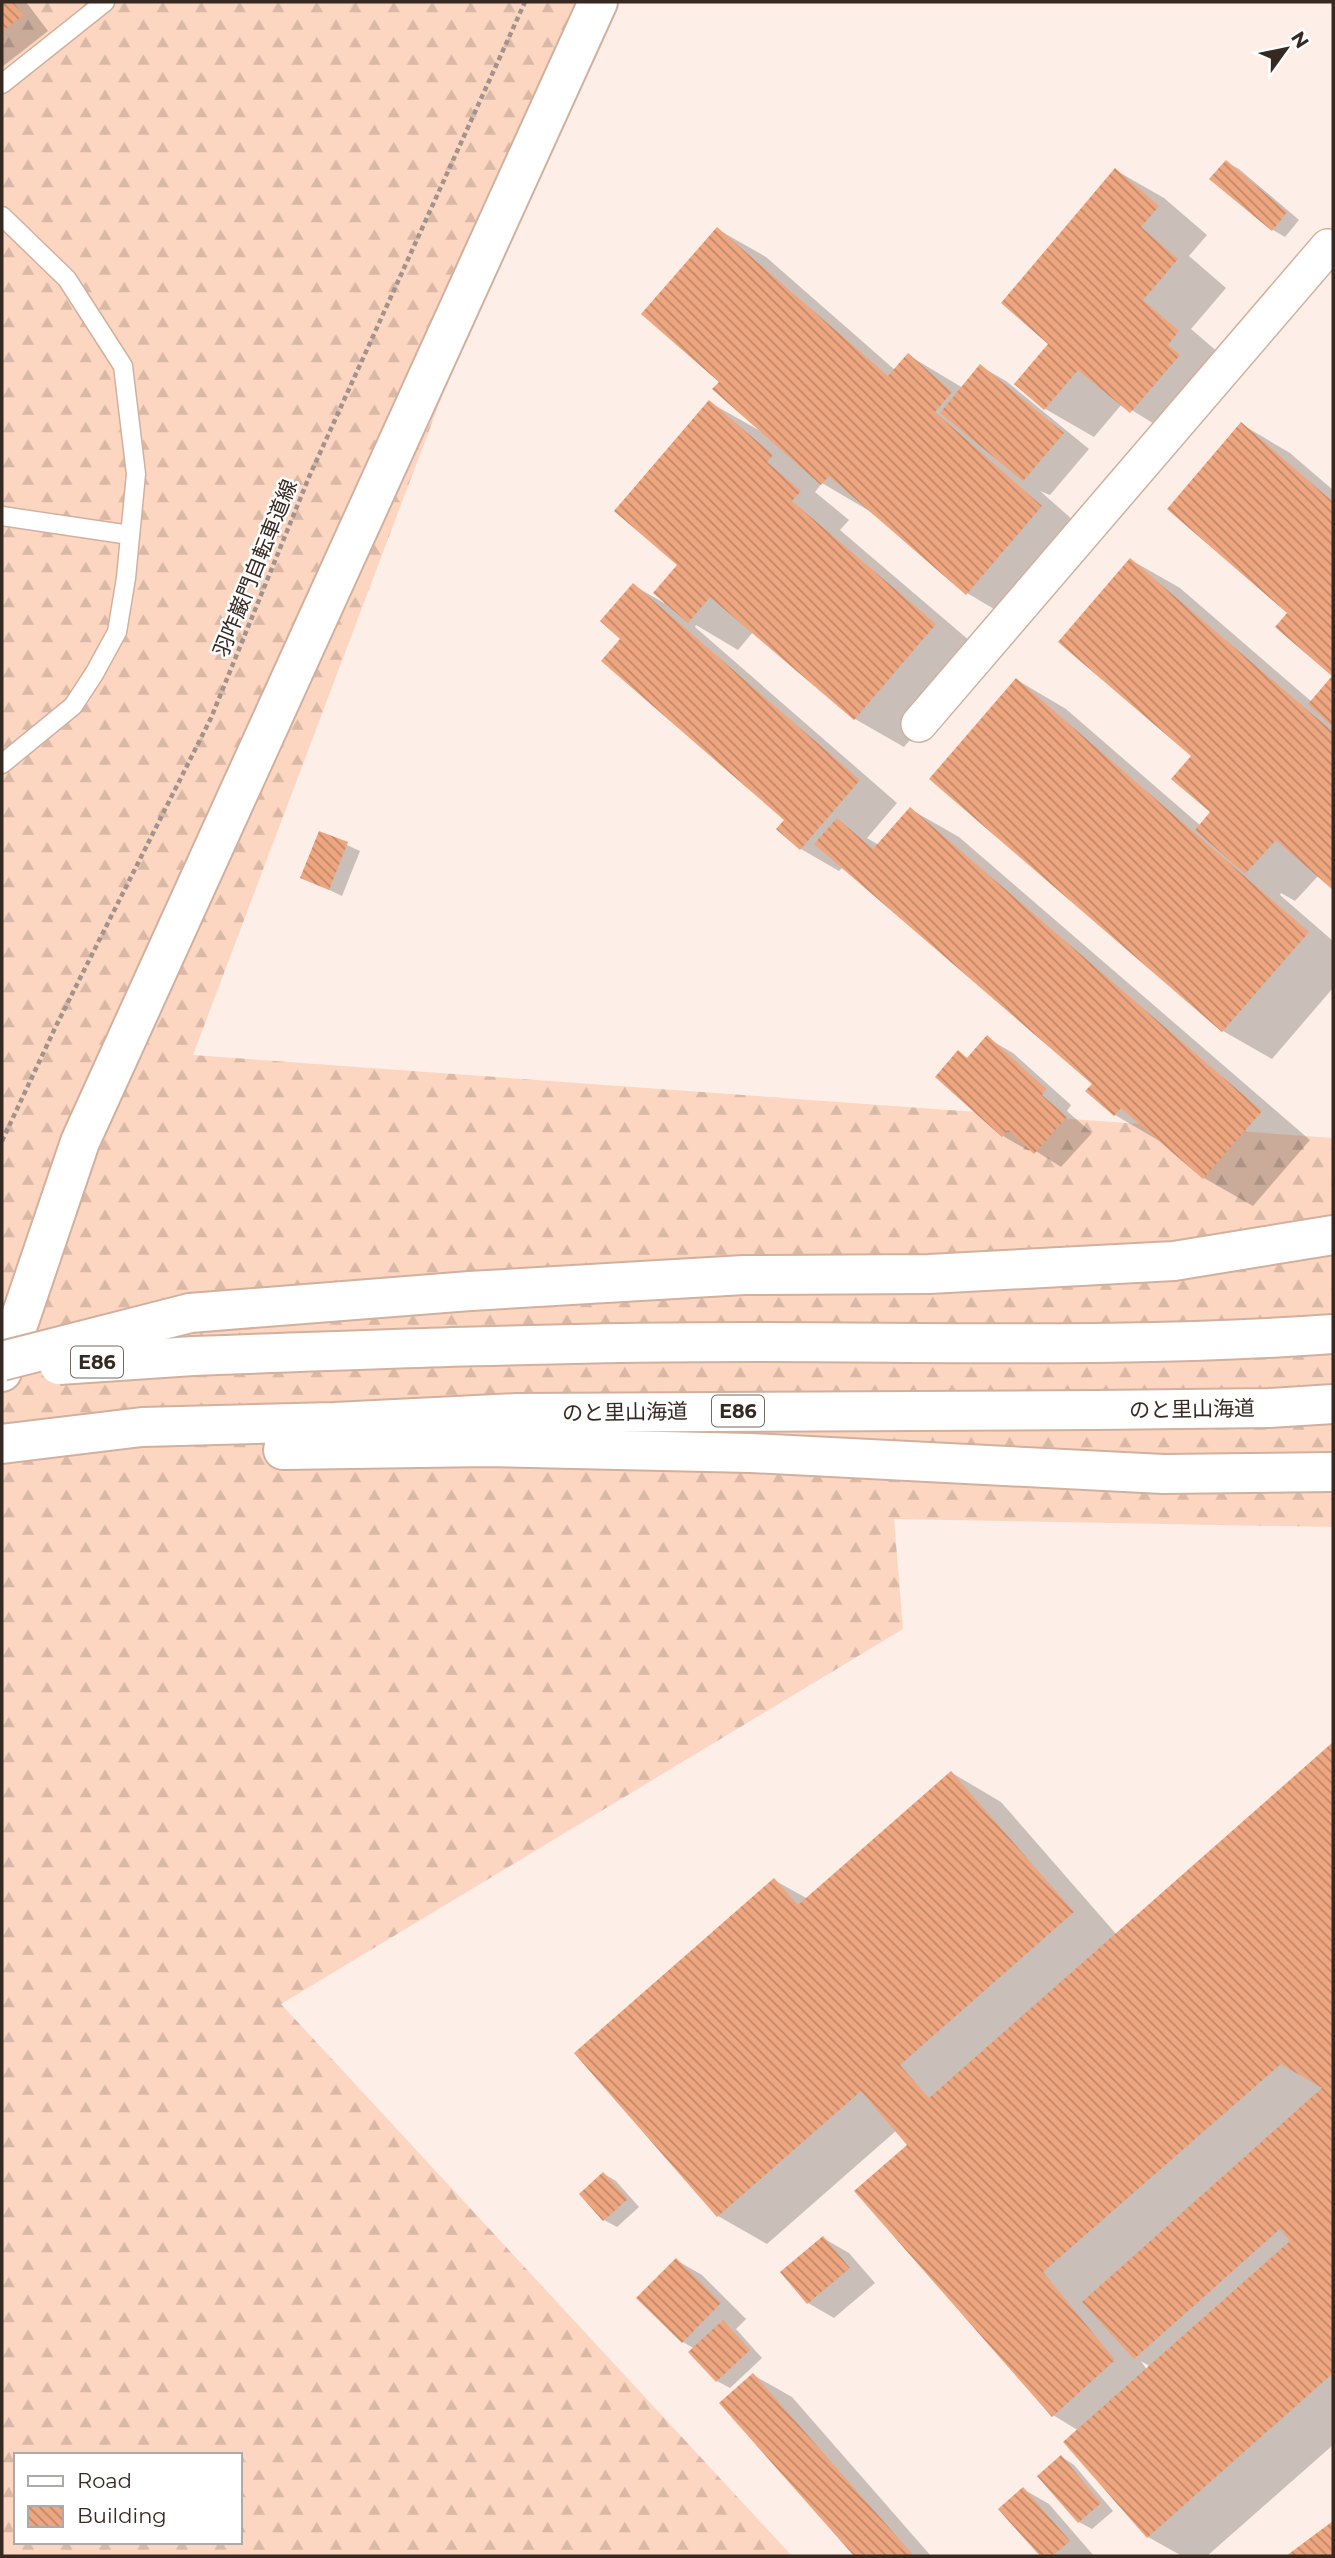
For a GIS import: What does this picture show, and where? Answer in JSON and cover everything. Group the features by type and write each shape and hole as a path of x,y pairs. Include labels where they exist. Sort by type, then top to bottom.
{"main road":[{"path":"2,1371 80,1142 598,2"},
{"path":"2,1361 190,1313 470,1291 744,1275 929,1274 1174,1261 1333,1235"},
{"name":"E86","path":"2,1371 71,1363 192,1356 523,1343 1097,1344 1333,1334"},
{"name":"のと里山海道","path":"2,1444 142,1427 335,1422 517,1413 1097,1410 1269,1408 1333,1404"},
{"path":"142,1427 285,1450 489,1447 682,1451 1163,1474 1333,1472"}],"street":[{"path":"919,724 1328,247 1333,251"}],"lane":[{"path":"2,84 105,2"},
{"path":"2,216 67,279 122,366 136,474 126,578 117,632 73,706 2,764"},
{"path":"2,516 130,535"}],"path":[{"name":"羽咋巌門自転車道線","path":"2,1141 56,1026 211,718 309,477 525,2"}],"green space":[{"path":"2,2 591,2 193,1055 1333,1138 1333,1527 894,1519 903,1629 281,2004 792,2556 2,2556"}],"building":[{"path":"2,2 13,2 23,15 2,32"},
{"path":"1226,160 1287,212 1272,231 1209,179"},
{"path":"1115,168 1159,206 1141,227 1178,259 1143,300 1179,331 1168,345 1180,355 1130,413 1078,370 1044,410 1014,384 1048,344 1001,303"},
{"path":"717,227 888,376 908,353 952,392 935,412 1042,506 966,595 829,476 821,485 712,389 719,382 641,314"},
{"path":"980,364 1064,433 1023,481 940,413"},
{"path":"709,400 773,455 767,462 801,491 792,501 936,624 854,720 710,597 688,623 653,593 677,565 614,511"},
{"path":"1241,422 1333,502 1333,727 1308,704 1332,676 1275,627 1287,613 1167,509"},
{"path":"1130,558 1333,732 1333,890 1276,840 1245,874 1195,830 1210,812 1171,779 1191,756 1058,642"},
{"path":"633,583 860,780 800,850 776,829 784,820 601,661 620,639 600,621"},
{"path":"1016,678 1309,932 1222,1032 929,779"},
{"path":"910,807 1262,1111 1203,1179 1121,1108 1114,1116 1085,1091 1092,1084 814,844 837,818 873,849"},
{"path":"319,831 348,842 329,890 300,878"},
{"path":"987,1035 1046,1089 1042,1095 1067,1117 1034,1154 1008,1130 1002,1137 935,1077 958,1050 967,1058"},
{"path":"1333,1742 1333,2373 1147,2538 1063,2442 1290,2241 1280,2229 1134,2359 1082,2302 1322,2088 1281,2064 1043,2272 1115,2360 1052,2417 854,2191 907,2145 861,2091 717,2217 574,2053 774,1878 798,1905 951,1771 1074,1912 900,2065 929,2098"},
{"path":"603,2172 628,2199 603,2221 579,2194"},
{"path":"823,2236 850,2268 807,2304 780,2272"},
{"path":"676,2258 721,2303 682,2343 636,2298"},
{"path":"723,2320 750,2350 716,2382 688,2352"},
{"path":"753,2373 914,2556 854,2556 719,2403"},
{"path":"1061,2455 1101,2503 1078,2523 1037,2476"},
{"path":"1023,2487 1070,2541 1052,2556 1040,2556 998,2509"},
{"path":"1333,2521 1333,2556 1286,2556"}]}
